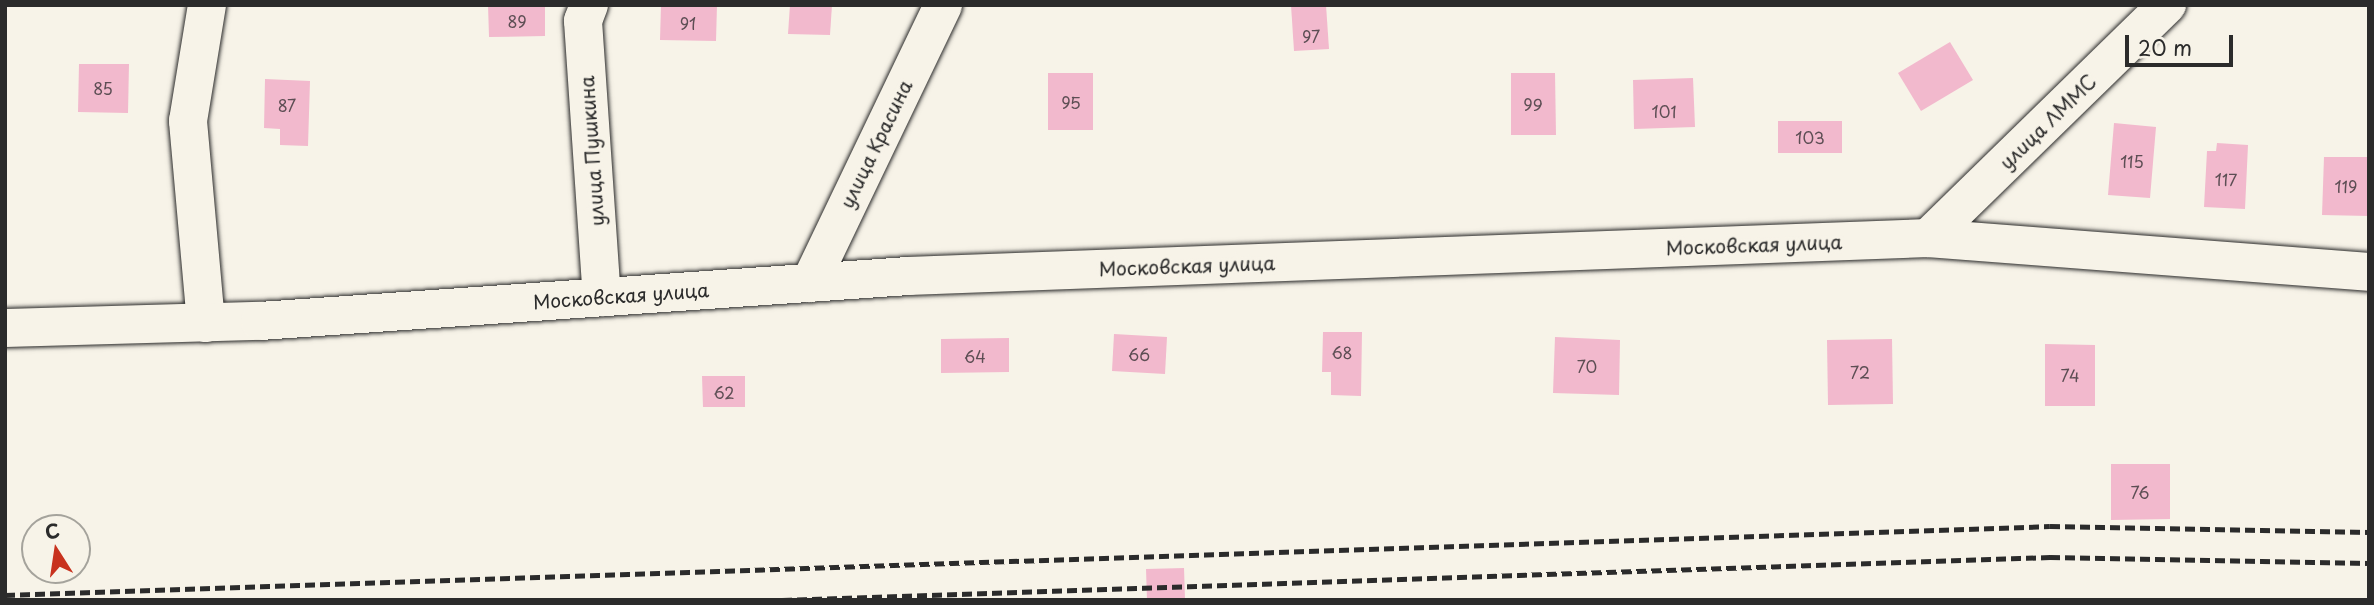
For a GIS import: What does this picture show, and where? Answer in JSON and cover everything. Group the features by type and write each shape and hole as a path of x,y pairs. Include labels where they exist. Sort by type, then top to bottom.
{"street":[{"path":"206,323 188,121 207,5"},
{"name":"улица Пушкина","path":"589,5 583,21 602,297"},
{"name":"улица Красина","path":"810,283 943,5"},
{"name":"улица ЛММС","path":"1928,238 2167,5"},
{"name":"Московская улица","path":"5,328 206,323 810,283 1928,238 2369,271"}],"building":[{"path":"488,5 545,5 545,36 489,37"},
{"path":"661,5 717,5 716,41 660,40"},
{"path":"790,5 832,5 830,35 788,34"},
{"path":"1291,5 1326,5 1329,49 1294,51"},
{"path":"1950,42 1973,80 1921,111 1898,73"},
{"path":"79,64 129,64 128,113 78,112"},
{"path":"1048,73 1093,73 1093,130 1048,130"},
{"path":"1511,73 1555,73 1556,135 1511,135"},
{"path":"1693,78 1695,127 1634,129 1633,80"},
{"path":"265,79 310,81 308,146 280,145 280,129 264,128"},
{"path":"1778,121 1842,121 1842,153 1778,153"},
{"path":"2114,123 2156,127 2150,198 2108,195"},
{"path":"2217,143 2248,145 2245,209 2204,207 2207,151 2216,151"},
{"path":"2324,157 2369,157 2369,216 2322,215"},
{"path":"1323,332 1362,332 1361,396 1331,395 1331,372 1322,372"},
{"path":"1114,334 1167,337 1165,374 1112,371"},
{"path":"1555,337 1620,340 1619,395 1553,393"},
{"path":"1009,338 1009,372 941,373 941,339"},
{"path":"1892,339 1893,404 1828,405 1827,340"},
{"path":"2045,344 2095,345 2095,406 2045,406"},
{"path":"702,376 745,376 745,407 703,407"},
{"path":"2111,464 2170,464 2170,519 2111,520"},
{"path":"1184,568 1185,600 1147,600 1146,569"}],"railway":[{"path":"5,595 2050,526 2369,532"},
{"path":"782,600 2050,557 2369,563"}]}
